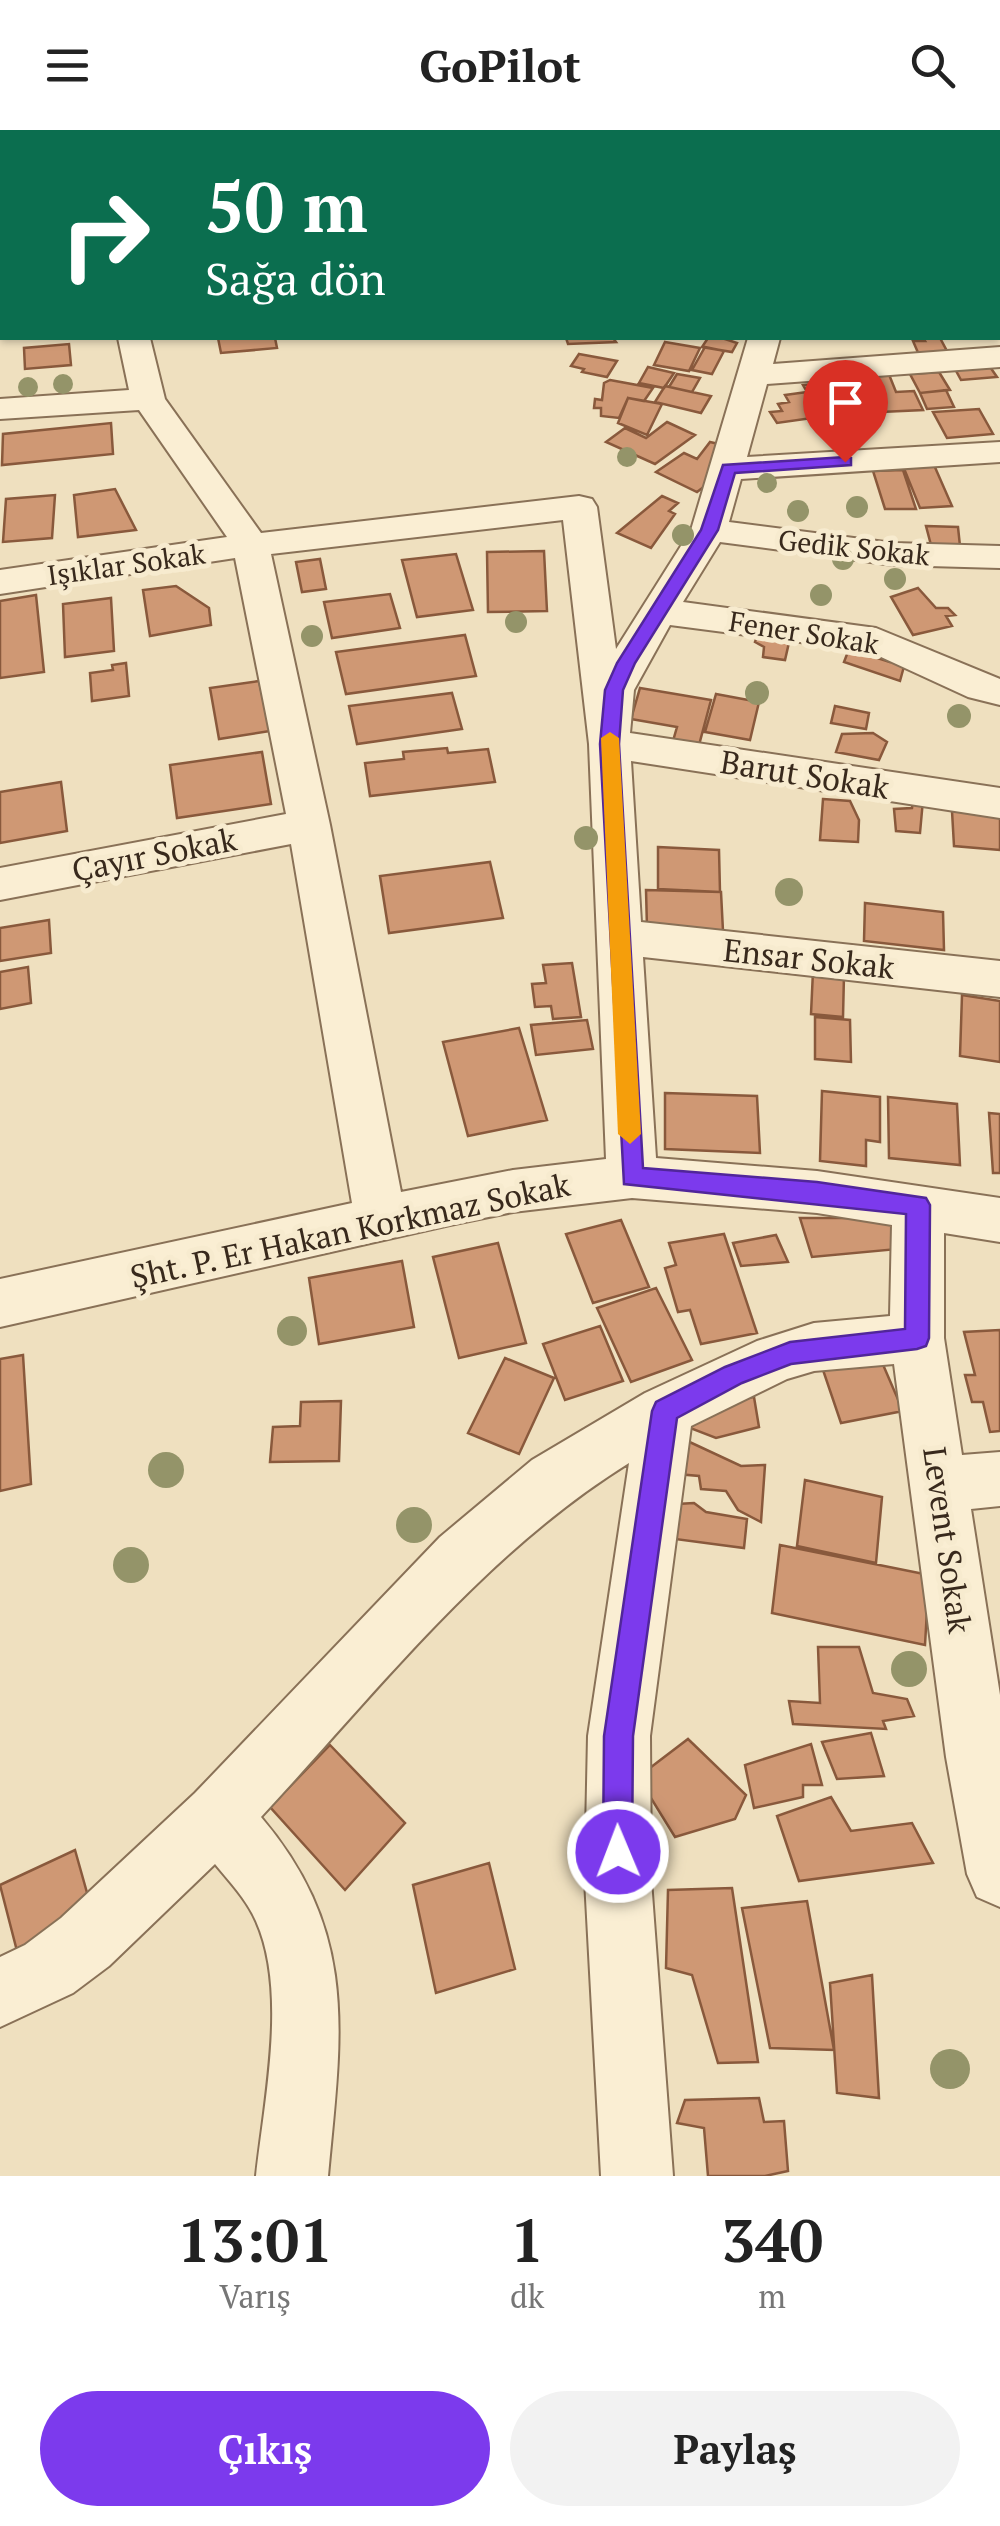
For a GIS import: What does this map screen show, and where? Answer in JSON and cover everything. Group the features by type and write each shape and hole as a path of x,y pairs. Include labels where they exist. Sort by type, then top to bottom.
{"street":[{"path":"134,340 148,399 252,545 309,824 380,1220"},
{"path":"632,1177 609,744 617,682 710,530 758,356 1000,358"},
{"path":"0,409 148,399"},
{"path":"729,469 1000,452"},
{"name":"Işıklar Sokak","path":"0,582 252,545 579,507 609,744"},
{"name":"Gedik Sokak","path":"710,530 893,554 1000,557"},
{"name":"Fener Sokak","path":"658,611 876,640 982,688 1000,692"},
{"name":"Barut Sokak","path":"609,744 1000,804"},
{"name":"Çayır Sokak","path":"0,884 309,824"},
{"name":"Ensar Sokak","path":"619,937 1000,978"},
{"name":"Şht. P. Er Hakan Korkmaz Sokak","path":"0,1304 513,1191 632,1177 817,1192 1000,1220"},
{"name":"Levent Sokak","path":"918,1205 917,1338 978,1756 1000,1874"},
{"path":"0,1993 49,1970 85,1942 218,1816 422,1596 498,1521 571,1466 734,1375 790,1353 917,1338"},
{"path":"637,2176 618,1880 618,1756 665,1411"},
{"path":"941,1484 1000,1479"},
{"path":"218,1816 274,1889 288,1915 298,1948 304,1997 292,2176"}],"building":[{"path":"218,340 275,340 277,348 221,353"},
{"path":"567,340 616,342 568,344"},
{"path":"707,340 737,343 732,352 702,347"},
{"path":"941,340 948,353 919,355 913,341"},
{"path":"665,342 700,348 689,371 654,365"},
{"path":"69,344 71,365 25,369 24,348"},
{"path":"705,347 724,351 712,374 692,370"},
{"path":"579,354 617,361 607,377 571,366"},
{"path":"988,364 997,377 961,380 954,367"},
{"path":"648,367 674,373 664,388 639,383"},
{"path":"888,372 896,392 914,391 923,410 881,412 865,374"},
{"path":"939,372 950,390 920,393 910,374"},
{"path":"677,374 700,378 692,392 669,387"},
{"path":"610,380 653,388 644,401 628,398 619,418 601,416 601,408 594,408 595,399 602,400 604,383"},
{"path":"867,383 879,412 847,414 836,384"},
{"path":"813,384 833,415 777,423 770,412 782,411 778,404 789,402 785,395 807,392 803,385"},
{"path":"665,386 711,396 701,413 655,402"},
{"path":"946,390 954,407 927,409 920,393"},
{"path":"628,398 662,404 647,435 618,423"},
{"path":"979,409 993,434 947,438 933,412"},
{"path":"667,422 695,435 655,464 606,442 625,428 646,438"},
{"path":"111,423 113,454 2,465 3,434"},
{"path":"710,442 723,445 714,479 697,492 656,472 684,453 697,459"},
{"path":"934,465 952,506 920,508 903,466"},
{"path":"903,470 916,509 885,509 873,471"},
{"path":"115,489 136,530 78,537 74,495"},
{"path":"55,495 52,538 3,542 6,499"},
{"path":"662,496 678,503 669,511 675,514 651,548 617,533"},
{"path":"926,526 958,527 960,546 931,545"},
{"path":"544,551 547,611 488,612 487,552"},
{"path":"456,554 473,610 417,617 402,560"},
{"path":"320,559 326,589 302,592 296,562"},
{"path":"176,586 209,608 211,625 150,636 143,590"},
{"path":"918,588 936,608 948,608 955,615 946,616 952,626 913,635 891,597"},
{"path":"390,594 400,628 332,638 324,602"},
{"path":"36,595 44,672 0,678 0,601"},
{"path":"111,598 114,651 65,657 63,604"},
{"path":"758,634 790,638 785,660 763,657 764,647 755,642"},
{"path":"465,635 476,676 346,694 336,652"},
{"path":"849,649 890,662 895,657 906,659 900,681 844,662"},
{"path":"126,663 129,696 92,701 90,673 113,670 112,665"},
{"path":"259,681 270,731 219,739 210,688"},
{"path":"640,688 711,700 699,745 673,741 677,727 631,719"},
{"path":"452,693 462,729 357,744 349,706"},
{"path":"716,694 759,702 750,740 705,732"},
{"path":"835,706 869,713 866,729 831,723"},
{"path":"873,733 887,742 879,760 836,752 842,734"},
{"path":"447,748 448,753 488,749 495,782 370,796 365,763 404,759 403,752"},
{"path":"262,752 271,804 177,818 170,765"},
{"path":"61,782 67,831 0,843 0,792"},
{"path":"823,799 850,801 859,820 858,842 820,840"},
{"path":"923,800 920,833 896,831 894,809 912,808 913,801"},
{"path":"952,811 1000,815 1000,850 954,846"},
{"path":"658,847 719,850 720,892 658,889"},
{"path":"490,862 503,918 389,933 380,876"},
{"path":"646,890 721,892 723,931 647,928"},
{"path":"865,903 943,912 944,950 864,941"},
{"path":"49,920 51,953 0,961 0,928"},
{"path":"572,963 581,1017 553,1019 551,1006 535,1007 532,984 546,983 543,965"},
{"path":"28,967 31,1003 0,1009 0,972"},
{"path":"813,971 844,975 843,1017 811,1014"},
{"path":"962,995 1000,1001 1000,1062 960,1056"},
{"path":"815,1017 850,1020 851,1062 815,1059"},
{"path":"587,1020 593,1049 536,1055 531,1025"},
{"path":"519,1028 547,1120 468,1136 443,1042"},
{"path":"822,1091 880,1097 880,1142 866,1140 866,1166 820,1161"},
{"path":"665,1093 757,1096 760,1153 665,1149"},
{"path":"888,1097 957,1104 960,1165 889,1158"},
{"path":"989,1113 1000,1114 1000,1173 993,1173"},
{"path":"800,1218 891,1218 898,1249 812,1257"},
{"path":"621,1220 649,1287 593,1303 566,1234"},
{"path":"724,1234 757,1333 701,1344 690,1310 678,1312 665,1268 676,1265 669,1243"},
{"path":"776,1235 788,1262 741,1266 733,1243"},
{"path":"498,1243 526,1343 459,1358 433,1257"},
{"path":"402,1261 414,1327 319,1344 309,1278"},
{"path":"656,1288 692,1360 631,1382 597,1308"},
{"path":"600,1326 623,1381 565,1400 543,1344"},
{"path":"1000,1330 1000,1431 990,1432 983,1402 972,1402 965,1375 975,1375 964,1332"},
{"path":"23,1355 31,1484 0,1491 0,1359"},
{"path":"505,1358 554,1378 519,1454 468,1433"},
{"path":"881,1360 903,1411 841,1423 823,1370"},
{"path":"754,1397 759,1427 716,1438 690,1428 690,1416 720,1402"},
{"path":"341,1401 339,1461 270,1462 273,1427 300,1426 301,1402"},
{"path":"681,1438 741,1466 765,1465 761,1522 738,1510 726,1491 701,1489 699,1476 677,1474"},
{"path":"805,1480 882,1497 876,1563 797,1546"},
{"path":"694,1503 706,1512 747,1519 744,1548 675,1539 677,1504"},
{"path":"780,1545 929,1575 925,1645 772,1613"},
{"path":"818,1647 859,1647 873,1693 907,1699 914,1716 883,1721 886,1729 793,1724 789,1701 820,1703"},
{"path":"871,1733 884,1776 837,1779 822,1742"},
{"path":"688,1739 746,1795 735,1819 675,1837 638,1777"},
{"path":"811,1744 822,1785 803,1785 803,1797 754,1808 745,1765"},
{"path":"330,1745 405,1823 345,1890 270,1807"},
{"path":"831,1797 851,1831 912,1823 933,1863 799,1881 777,1816"},
{"path":"75,1850 93,1914 17,1951 0,1885"},
{"path":"489,1863 515,1969 436,1993 413,1885"},
{"path":"732,1888 758,2062 718,2063 692,1975 666,1968 668,1890"},
{"path":"807,1901 834,2050 770,2048 742,1908"},
{"path":"872,1975 879,2098 837,2093 830,1983"},
{"path":"759,2098 764,2122 784,2121 788,2171 765,2176 708,2176 704,2128 677,2123 685,2100"}],"slow traffic":[{"path":"610,738 630,1134"}],"route":[{"path":"618,1852 619,1736 665,1411 734,1375 790,1353 917,1338 918,1205 817,1192 632,1177 609,744 614,690 626,663 710,530 729,469 845,462"}]}
